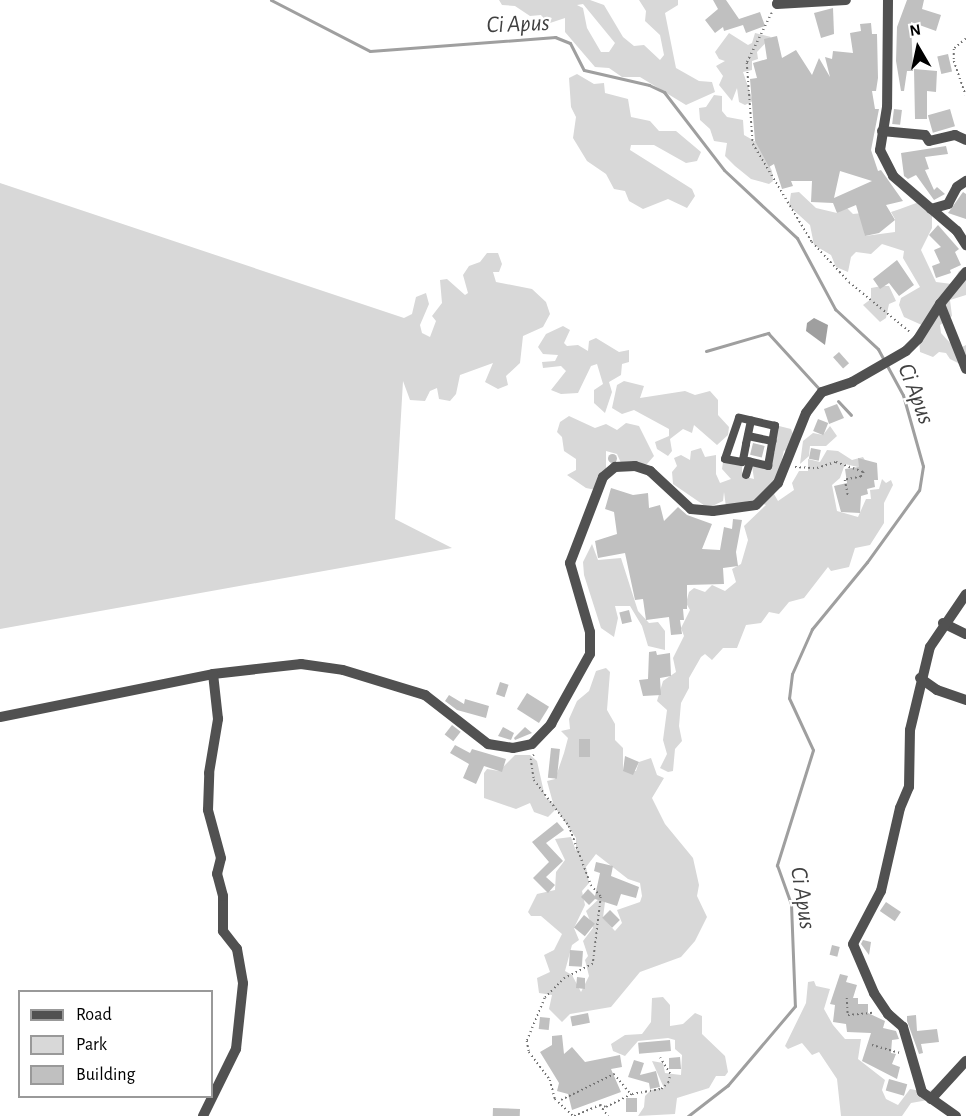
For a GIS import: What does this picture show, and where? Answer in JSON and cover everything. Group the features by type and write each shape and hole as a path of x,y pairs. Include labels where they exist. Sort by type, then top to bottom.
{"street":[{"path":"778,2 846,0"},
{"path":"885,0 887,107 880,150 887,169 957,231 966,244"},
{"path":"882,131 923,135 929,141 955,135 966,140"},
{"path":"931,209 948,204 957,187 966,181"},
{"path":"0,717 213,674 282,664 344,670 425,694 488,744 513,748 536,741 576,685 590,654 590,632 570,563 603,477 623,465 643,468 685,506 713,511 756,505 772,493 814,401 822,392 852,382 906,351 918,339 940,304 966,272"},
{"path":"940,304 966,369"},
{"path":"734,441 739,418 775,426 768,466 725,459 729,440 734,441 772,441"},
{"path":"746,475 747,440 751,421"},
{"path":"956,1116 931,1099 917,1083 903,1027 881,1004 854,944 881,891 900,808 909,787 910,730 920,678 930,647 944,623 966,594"},
{"path":"944,623 966,634"},
{"path":"213,674 218,719 209,773 208,810 221,858 217,874 223,896 223,932 237,949 243,982 236,1049 213,1097"},
{"path":"920,678 937,690 966,700"},
{"path":"931,1099 966,1061"},
{"path":"204,1116 213,1098"}],"path":[{"path":"778,2 747,63 753,144 812,242 849,282 918,339"},
{"path":"966,39 954,48 954,61 966,95"},
{"path":"785,466 817,468 836,462 848,464 864,472 861,477 845,480 848,496"},
{"path":"536,741 539,750 531,759 534,780 569,826 591,885 601,897 593,964 565,978 545,998 527,1041 529,1052 550,1080 555,1099 561,1101 573,1116 600,1105 606,1107 632,1094 661,1089 668,1083 670,1074 660,1058"},
{"path":"847,998 848,1015 873,1015 873,1008 881,1004"},
{"path":"872,1045 909,1056"},
{"path":"561,1101 614,1074 632,1094"},
{"path":"600,1105 608,1116"}],"green space":[{"path":"499,0 590,0 604,5 623,37 634,46 644,45 660,60 664,55 660,35 645,21 646,11 639,0 678,0 678,5 665,13 676,68 699,81 712,82 715,92 686,105 640,77 622,77 609,68 595,67 565,32 565,18 547,24 541,15 530,16 515,6 502,5","holes":["583,4 615,43 609,52 601,52 587,28 583,8 577,5"]},
{"path":"729,33 748,45 752,43 755,33 771,37 757,52 758,59 752,61 752,70 743,72 753,101 745,105 739,102 737,88 732,101 719,85 723,76 716,66 725,61 719,59 715,52"},
{"path":"577,74 594,84 604,83 605,93 628,99 631,117 650,121 659,131 676,131 701,152 697,161 686,163 654,145 631,145 630,150 692,189 695,196 687,208 668,199 643,209 629,201 625,191 614,189 606,174 587,161 573,138 576,117 571,107 569,78"},
{"path":"714,95 722,96 722,111 727,117 743,120 744,135 758,143 772,171 773,181 769,184 751,179 735,166 725,156 727,143 714,141 710,129 700,120 699,108 706,107"},
{"path":"0,183 404,318 412,314 416,297 426,293 429,304 420,325 422,333 430,337 436,321 432,316 442,303 440,280 447,279 465,295 468,293 463,275 469,266 480,262 487,253 498,253 502,264 499,272 493,272 496,282 532,289 546,302 550,314 543,327 523,336 520,363 506,376 508,385 498,389 485,382 493,363 460,375 456,394 450,401 439,399 437,388 430,391 425,401 410,400 403,381 395,519 452,548 0,629"},
{"path":"799,192 816,208 837,213 846,207 853,214 863,213 865,236 895,232 895,219 891,212 919,202 932,212 932,228 921,250 936,282 952,284 959,271 966,268 966,295 950,300 952,316 940,325 941,333 952,345 960,348 966,345 966,367 950,359 946,353 939,352 933,357 920,352 919,339 924,326 904,317 899,305 901,298 920,287 903,258 904,251 882,244 871,254 856,252 851,257 848,272 836,267 831,255 814,245 810,225 789,206 791,193"},
{"path":"889,286 896,301 889,304 886,318 880,322 863,305 871,299 871,288"},
{"path":"563,326 570,330 564,343 567,346 578,345 588,351 589,341 596,338 619,352 629,350 629,362 622,364 621,375 609,382 612,392 605,413 594,403 594,390 603,384 597,364 591,366 578,393 561,394 551,390 566,371 561,366 543,368 542,362 555,361 558,355 543,354 538,347 546,334"},
{"path":"624,381 644,386 640,398 685,391 695,395 710,391 718,400 718,415 729,427 728,435 717,445 694,425 692,433 683,429 670,439 672,451 668,456 657,449 655,442 669,436 669,429 634,410 622,414 612,408 617,385"},
{"path":"569,416 595,428 606,424 617,430 626,423 639,426 654,456 647,464 621,463 617,454 606,451 606,470 596,490 586,488 567,475 576,470 576,459 564,451 562,437 557,432 560,422"},
{"path":"779,426 791,429 793,434 786,452 784,450 774,494 778,501 794,490 792,483 799,471 808,471 808,459 820,462 827,450 838,451 852,460 863,457 866,462 862,468 845,464 840,478 832,485 837,511 858,517 866,499 871,499 870,490 879,489 882,479 886,483 891,480 893,485 884,503 884,523 870,545 855,548 849,567 831,571 828,567 804,598 789,602 779,614 769,612 761,623 746,625 737,648 723,648 712,660 705,654 701,657 689,678 689,688 681,703 679,726 682,741 675,749 673,771 668,772 660,768 667,754 663,740 667,710 657,701 663,681 676,672 673,658 684,636 681,628 690,610 686,603 689,592 694,588 705,592 712,585 725,591 736,582 732,569 741,564 748,540 744,526 766,505 753,500 726,507 724,492 723,501 708,508 673,484 672,472 677,466 674,458 681,455 690,460 691,451 701,448 705,457 716,455 716,474 720,483 731,479 722,469 723,462 742,463 742,476 754,479 752,466 761,464 775,452 772,448"},
{"path":"830,426 837,436 826,446 810,446 809,456 800,464 803,441 813,433 823,435"},
{"path":"592,544 598,560 621,558 638,611 649,623 658,622 665,631 665,650 648,646 642,626 630,606 615,606 618,618 614,637 601,628 584,575 583,562"},
{"path":"606,668 610,672 607,710 615,724 615,740 623,748 623,770 636,771 639,762 651,758 657,775 664,778 652,798 665,824 693,858 699,885 697,896 707,917 695,941 681,957 640,972 611,1007 570,1014 562,1022 549,1009 552,995 539,993 537,978 550,972 544,955 554,950 562,934 541,916 531,916 528,912 537,894 555,890 556,872 565,860 555,839 571,837 576,851 576,838 556,809 548,817 534,812 530,803 516,809 484,798 484,773 487,769 499,771 515,755 530,755 537,761 545,797 553,803 547,781 555,779 564,753 568,738 561,731 570,729 569,719 577,701 589,691 596,671","holes":["596,854 628,879 640,883 642,896 640,902 617,910 622,923 615,931 603,918 605,902 601,897 586,911 593,928 583,941 588,956 585,960 589,976 581,992 572,975 565,971 572,945 579,940 574,928 585,905 582,891 589,883 586,867"]},
{"path":"814,981 816,986 830,989 824,1009 833,1025 845,1039 861,1039 858,1059 885,1080 882,1090 886,1099 898,1105 910,1089 927,1092 940,1086 928,1100 911,1103 902,1116 841,1116 837,1079 819,1052 812,1055 802,1043 788,1049 785,1046 806,1003 808,982"},
{"path":"663,997 670,1005 670,1026 683,1024 695,1013 702,1016 702,1034 725,1056 728,1072 725,1076 716,1076 709,1088 677,1098 675,1114 638,1116 644,1107 645,1096 651,1090 664,1088 652,1061 663,1063 665,1073 681,1075 682,1055 675,1049 675,1040 668,1038 638,1041 625,1056 613,1051 611,1044 625,1035 642,1034 651,1022 652,998"}],"shaded area":[{"path":"814,318 828,325 825,345 806,331 807,323"}],"building":[{"path":"713,0 726,0 739,19 760,12 765,26 746,33 743,25 724,31 723,27 715,33 705,20 718,9"},
{"path":"907,0 924,0 922,9 941,15 936,31 911,22 913,71 907,71 904,91 901,91 896,61 897,27"},
{"path":"833,8 834,34 821,38 814,13"},
{"path":"871,23 872,34 877,34 878,78 876,91 872,91 875,109 879,109 871,150 878,171 881,170 903,201 886,205 895,220 879,233 865,236 856,205 837,213 833,203 811,202 812,181 791,181 793,186 782,189 774,164 769,167 755,141 750,79 757,78 753,63 767,59 764,39 777,36 782,58 796,50 812,75 819,58 830,77 825,57 832,59 833,51 853,53 850,33 861,31 860,24","holes":["840,171 872,181 834,198"]},
{"path":"948,54 952,72 941,74 937,56"},
{"path":"914,69 937,71 936,92 927,91 927,119 915,119"},
{"path":"894,109 902,110 900,125 892,124"},
{"path":"950,109 955,126 933,133 928,115"},
{"path":"946,146 948,154 925,157 929,169 925,170 934,190 937,187 945,194 934,200 916,175 908,179 904,176 901,153"},
{"path":"963,192 966,194 966,219 948,213"},
{"path":"938,225 959,249 955,252 961,265 950,270 951,273 936,278 932,266 940,263 934,250 941,247 929,235"},
{"path":"897,260 914,285 899,296 889,283 880,289 873,279"},
{"path":"839,352 849,363 843,369 833,357"},
{"path":"837,404 844,418 829,424 824,409"},
{"path":"818,419 828,423 823,435 813,431"},
{"path":"753,443 765,446 762,458 750,455"},
{"path":"811,448 821,450 819,461 809,459"},
{"path":"612,453 617,458 612,463 607,458"},
{"path":"858,458 877,463 878,480 874,480 875,487 867,489 868,494 861,496 860,513 841,512 834,486 847,483 845,469 859,467"},
{"path":"611,488 633,495 648,493 649,508 660,505 664,521 678,507 687,515 712,524 702,549 720,550 724,527 732,529 733,519 742,520 736,552 738,566 723,568 724,584 687,585 687,609 683,609 684,620 680,620 682,634 671,635 669,617 646,620 643,599 635,600 625,553 598,558 595,541 617,534 614,512 605,509"},
{"path":"629,610 632,622 622,624 619,612"},
{"path":"656,651 657,655 670,653 671,676 660,678 661,695 643,696 639,680 648,679 649,652"},
{"path":"500,682 509,685 505,697 496,694"},
{"path":"527,693 549,707 539,723 517,709"},
{"path":"449,695 464,704 465,699 489,706 486,718 457,710 445,701"},
{"path":"452,725 461,732 453,741 445,734"},
{"path":"503,727 514,733 511,740 498,736"},
{"path":"525,727 532,733 515,740 514,738"},
{"path":"579,739 590,739 590,757 579,757"},
{"path":"455,745 470,753 472,749 506,759 502,772 484,766 476,784 463,778 469,764 450,753"},
{"path":"551,748 560,749 557,779 548,778"},
{"path":"625,756 639,762 633,775 623,771"},
{"path":"557,822 564,830 546,843 563,861 546,877 555,885 548,893 533,878 549,862 532,842"},
{"path":"596,862 613,866 611,876 639,887 636,898 621,894 617,906 595,899 589,905 581,897 588,889 595,896 600,873 594,871"},
{"path":"886,902 901,912 895,921 880,911"},
{"path":"610,910 620,920 612,928 602,918"},
{"path":"584,915 595,924 585,936 574,927"},
{"path":"863,940 871,942 869,955 861,944"},
{"path":"832,945 840,947 837,957 830,955"},
{"path":"570,950 583,951 582,967 569,966"},
{"path":"840,974 848,976 846,982 857,985 853,998 858,998 858,1004 868,1004 868,1013 885,1021 883,1028 896,1031 899,1039 892,1040 891,1053 896,1054 892,1064 900,1067 897,1079 862,1061 871,1033 847,1032 846,1024 833,1022 835,1005 830,1004"},
{"path":"577,977 585,978 585,989 576,988"},
{"path":"588,1013 590,1023 572,1026 570,1016"},
{"path":"916,1015 917,1031 937,1029 939,1042 921,1044 923,1053 919,1054 907,1021 907,1016"},
{"path":"540,1017 550,1018 549,1030 539,1029"},
{"path":"562,1035 564,1054 572,1047 585,1062 620,1055 622,1067 611,1069 621,1092 572,1110 568,1094 557,1091 559,1083 540,1052 552,1045 552,1036"},
{"path":"670,1040 671,1051 639,1054 638,1043"},
{"path":"680,1057 681,1069 669,1069 669,1058"},
{"path":"634,1060 644,1063 640,1075 656,1071 660,1087 650,1089 649,1083 628,1077"},
{"path":"889,1079 907,1084 904,1096 886,1091"},
{"path":"626,1098 637,1098 637,1112 626,1112"},
{"path":"493,1108 520,1109 520,1116 493,1116"}],"waterway":[{"name":"Ci Apus","path":"271,0 370,51 555,37 570,43 584,70 649,85 664,92 724,170 797,238 835,309 878,349 903,395 923,466 919,490 867,562 812,629 792,674 789,698 813,750 777,865 791,904 795,1006 728,1085 688,1116"},
{"path":"706,351 768,333 821,391"},
{"path":"838,401 851,415"}]}
